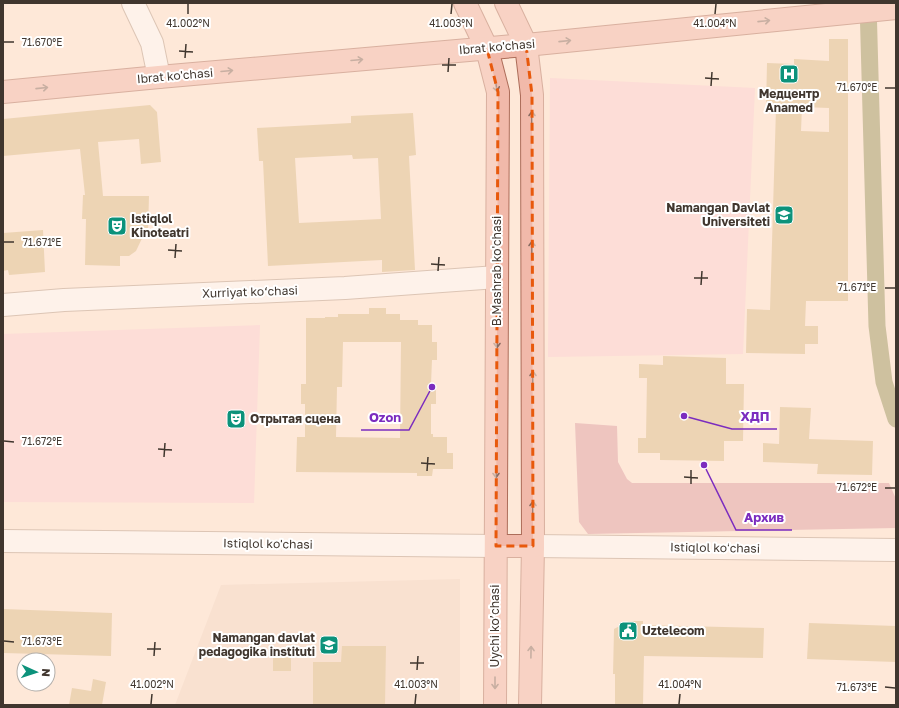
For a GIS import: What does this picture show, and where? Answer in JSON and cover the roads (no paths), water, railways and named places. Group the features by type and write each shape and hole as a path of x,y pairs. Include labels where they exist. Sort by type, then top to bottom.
{"main road":[{"name":"B.Mashrab ko'chasi","path":"465,3 486,49 498,92 496,546"},
{"path":"506,3 526,45 532,95 533,546 530,705"},
{"name":"Ibrat ko'chasi","path":"3,92 486,49 896,8"},
{"name":"Istiqlol ko'chasi","path":"496,546 533,546"},
{"name":"Uychi ko’chasi","path":"495,705 496,546"}],"street":[{"path":"133,3 152,43 159,77"},
{"name":"Xurriyat ko‘chasi","path":"3,305 87,299 345,288 497,277"},
{"name":"Istiqlol ko'chasi","path":"3,541 496,546"},
{"name":"Istiqlol koʻchasi","path":"533,546 896,550"}],"waterway":[{"path":"868,3 877,326 884,382 896,419"}],"place":[{"name":"Медцентр Anamed","path":"789,74"},
{"name":"Namangan Davlat Universiteti","path":"784,215"},
{"name":"Istiqlol Kinoteatri","path":"117,226"},
{"name":"Ozon","path":"432,387"},
{"name":"ХДП","path":"684,416"},
{"name":"Отрытая сцена","path":"236,419"},
{"name":"Архив","path":"704,465"},
{"name":"Uztelecom","path":"628,631"},
{"name":"Namangan davlat pedagogika instituti","path":"329,645"}]}
